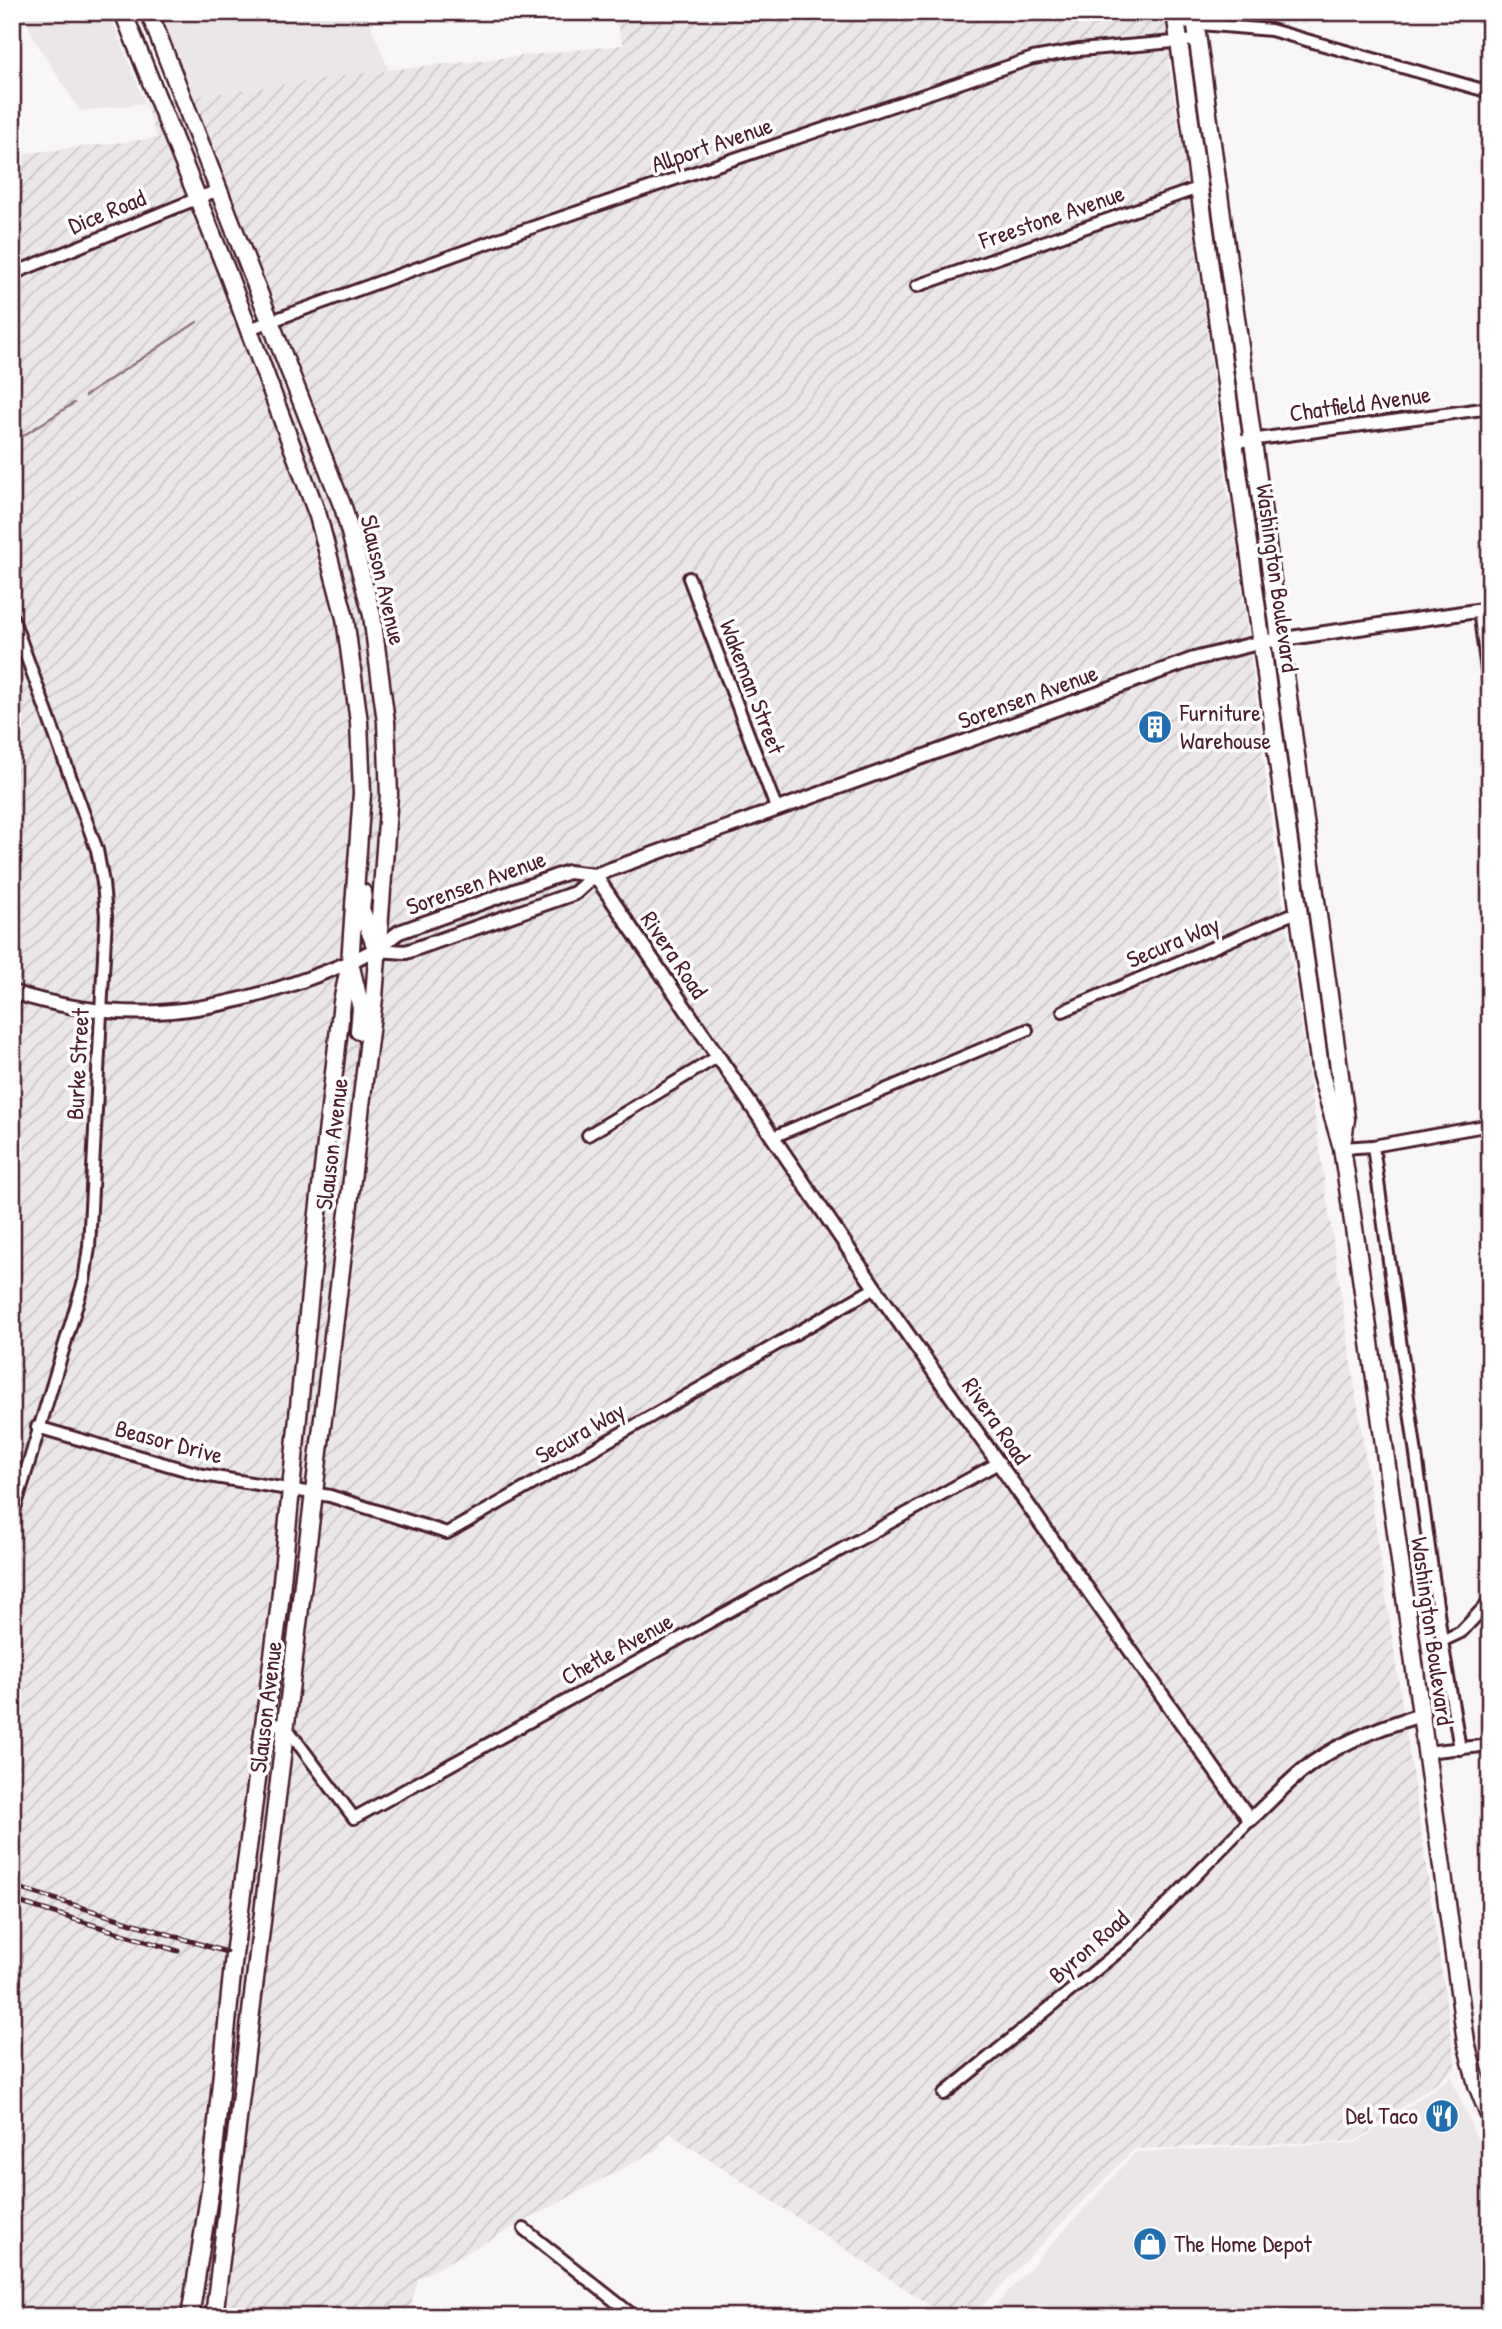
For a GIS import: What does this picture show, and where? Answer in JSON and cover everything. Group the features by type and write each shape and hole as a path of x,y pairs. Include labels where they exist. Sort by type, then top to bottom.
{"main road":[{"name":"Slauson Avenue","path":"123,12 249,329 318,516 345,618 359,722 361,809 350,963 342,1002 328,1115 292,1489 219,2093 210,2190 190,2317"},
{"name":"Slauson Avenue","path":"149,12 344,510 372,615 386,722 389,795 377,950 362,1084 214,2317"},
{"name":"Washington Boulevard","path":"1176,17 1321,1075 1342,1148 1466,2042 1477,2085 1490,2118"},
{"name":"Washington Boulevard","path":"1196,25 1346,1119 1342,1148"},
{"path":"361,809 368,824 362,909 377,950"},
{"path":"350,963 361,1008 356,1076 362,1084"},
{"path":"219,2093 242,2098"},
{"path":"210,2190 230,2196"}],"street":[{"path":"1176,17 1196,25 1270,30 1490,92"},
{"name":"Allport Avenue","path":"249,329 504,237 1033,58 1079,50 1180,41 1196,25"},
{"path":"12,39 13,45"},
{"name":"Freestone Avenue","path":"917,286 1200,187"},
{"name":"Dice Road","path":"12,274 218,190"},
{"name":"Chatfield Avenue","path":"1236,442 1490,408"},
{"name":"Wakeman Street","path":"689,578 777,810"},
{"path":"1485,609 1490,693"},
{"name":"Sorensen Avenue","path":"377,950 406,952 575,892 595,876 1194,659 1262,642 1485,609"},
{"name":"Burke Street","path":"12,617 97,850 106,916 84,1281 37,1427 12,1518"},
{"name":"Sorensen Avenue","path":"12,992 102,1013 159,1013 221,1004 271,992 350,963 377,950 399,932 556,876 568,872 595,876"},
{"name":"Rivera Road","path":"595,876 875,1287 1250,1820"},
{"name":"Secura Way","path":"1063,1011 1299,911"},
{"path":"773,1137 1027,1030"},
{"path":"588,1135 717,1056"},
{"path":"1342,1148 1373,1146 1490,1125"},
{"name":"Washington Boulevard","path":"1373,1146 1442,1641 1460,1749"},
{"name":"Secura Way","path":"292,1489 312,1491 447,1533 875,1287"},
{"name":"Beasor Drive","path":"37,1427 203,1475 292,1489"},
{"name":"Chetle Avenue","path":"286,1727 354,1818 1000,1462"},
{"path":"1442,1641 1461,1632 1490,1601"},
{"path":"1250,1820 1303,1770 1332,1751 1392,1723 1421,1715"},
{"path":"264,1721 286,1727"},
{"path":"1426,1752 1490,1745"},
{"name":"Byron Road","path":"944,2094 1129,1943 1250,1820"},
{"path":"524,2229 635,2317"},
{"path":"611,2317 619,2306"}],"shaded area":[{"path":"21,12 109,12 145,103 80,111 36,42"},
{"path":"161,12 365,12 389,70 194,96"},
{"path":"612,12 1164,12 1180,41 1168,60 1187,176 1228,497 1247,526 1234,528 1276,856 1456,2068 1356,2141 1134,2149 971,2317 948,2317 669,2133 656,2150 418,2279 408,2317 12,2317 12,155 157,138 145,103 389,70 624,45"},
{"path":"1451,2077 1490,2170 1490,2317 985,2317 1136,2152 1356,2143"}],"waterway":[{"path":"85,396 197,322"},
{"path":"12,443 74,403"}],"railway":[{"path":"12,1886 226,1952"},
{"path":"12,1900 178,1951"}],"place":[{"name":"Furniture Warehouse","path":"1155,727"},
{"name":"Del Taco","path":"1442,2116"},
{"name":"The Home Depot","path":"1150,2244"}]}
